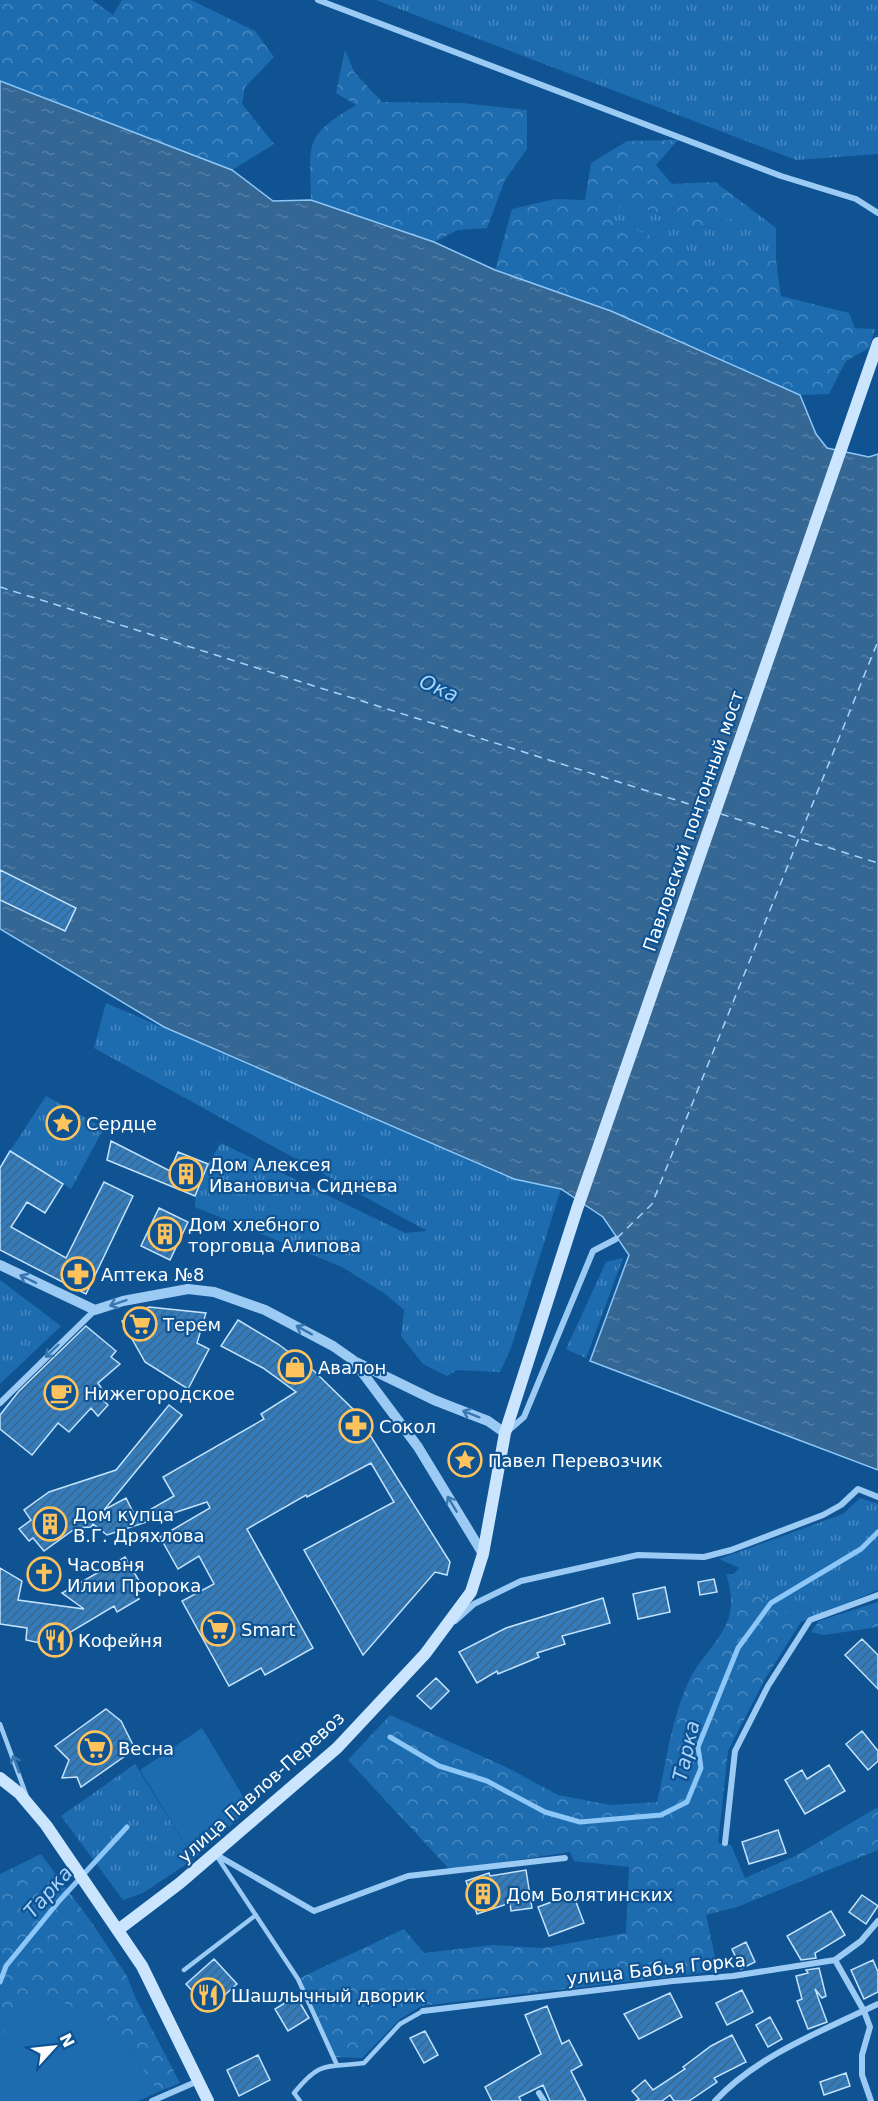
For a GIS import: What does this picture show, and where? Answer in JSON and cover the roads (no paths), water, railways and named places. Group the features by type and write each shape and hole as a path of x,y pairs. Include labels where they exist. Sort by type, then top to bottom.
{"main road":[{"name":"Павловский понтонный мост","path":"505,1433 577,1209 878,343"},
{"name":"улица Павлов-Перевоз","path":"118,1930 214,1853 337,1748 443,1632 471,1592 483,1554 505,1433"},
{"path":"0,1778 30,1805 46,1825 142,1966 208,2101"}],"street":[{"path":"318,0 781,176 856,199 878,213"},
{"path":"0,1402 94,1310 123,1301 178,1291 214,1292 282,1318 353,1360 434,1400 488,1421 505,1433 524,1417 593,1251 616,1239"},
{"path":"0,1265 94,1310"},
{"path":"353,1360 418,1447 483,1554"},
{"name":"улица Павлов-Перевоз","path":"443,1632 474,1604 520,1581 638,1555 704,1557 824,1515 852,1497 858,1489 878,1497"},
{"path":"725,1843 735,1751 768,1686 810,1620 878,1595"},
{"path":"214,1853 314,1911 408,1876 565,1858"},
{"name":"улица Бабья Горка","path":"423,2011 733,1976 835,1960 861,1941 878,1921"},
{"path":"835,1960 864,2011 870,2027 862,2055 862,2075 871,2101"},
{"path":"715,2101 728,2088 777,2053 878,2004"},
{"path":"152,2101 198,2081"},
{"path":"539,2093 544,2101"}],"lane":[{"path":"0,1724 30,1805"},
{"path":"214,1853 298,1979 337,2065"},
{"path":"184,1970 256,1915"},
{"path":"300,2101 294,2092 311,2072 327,2065 364,2063 400,2024 423,2011"}],"water":[{"name":"Ока","path":"0,81 232,170 273,201 311,200 434,242 495,270 611,311 800,395 816,434 827,448 869,457 878,454 878,1470 590,1361 629,1255 603,1217 561,1189 514,1179 164,1027 0,929"}],"waterway":[{"name":"Тарка","path":"390,1737 439,1766 487,1781 545,1812 580,1822 661,1815 687,1802 701,1768 698,1747 738,1648 771,1603 861,1549 878,1532"},
{"name":"Тарка","path":"0,1982 6,1966 60,1900 127,1827"}],"place":[{"name":"Сердце","path":"63,1123"},
{"name":"Дом Алексея Ивановича Сиднева","path":"186,1174"},
{"name":"Дом хлебного торговца Алипова","path":"165,1234"},
{"name":"Аптека №8","path":"78,1274"},
{"name":"Терем","path":"140,1324"},
{"name":"Авалон","path":"295,1367"},
{"name":"Нижегородское","path":"61,1393"},
{"name":"Сокол","path":"356,1426"},
{"name":"Павел Перевозчик","path":"465,1460"},
{"name":"Дом купца В.Г. Дряхлова","path":"50,1524"},
{"name":"Часовня Илии Пророка","path":"44,1574"},
{"name":"Smart","path":"218,1629"},
{"name":"Кофейня","path":"55,1640"},
{"name":"Весна","path":"95,1748"},
{"name":"Дом Болятинских","path":"483,1894"},
{"name":"Шашлычный дворик","path":"208,1995"}]}
